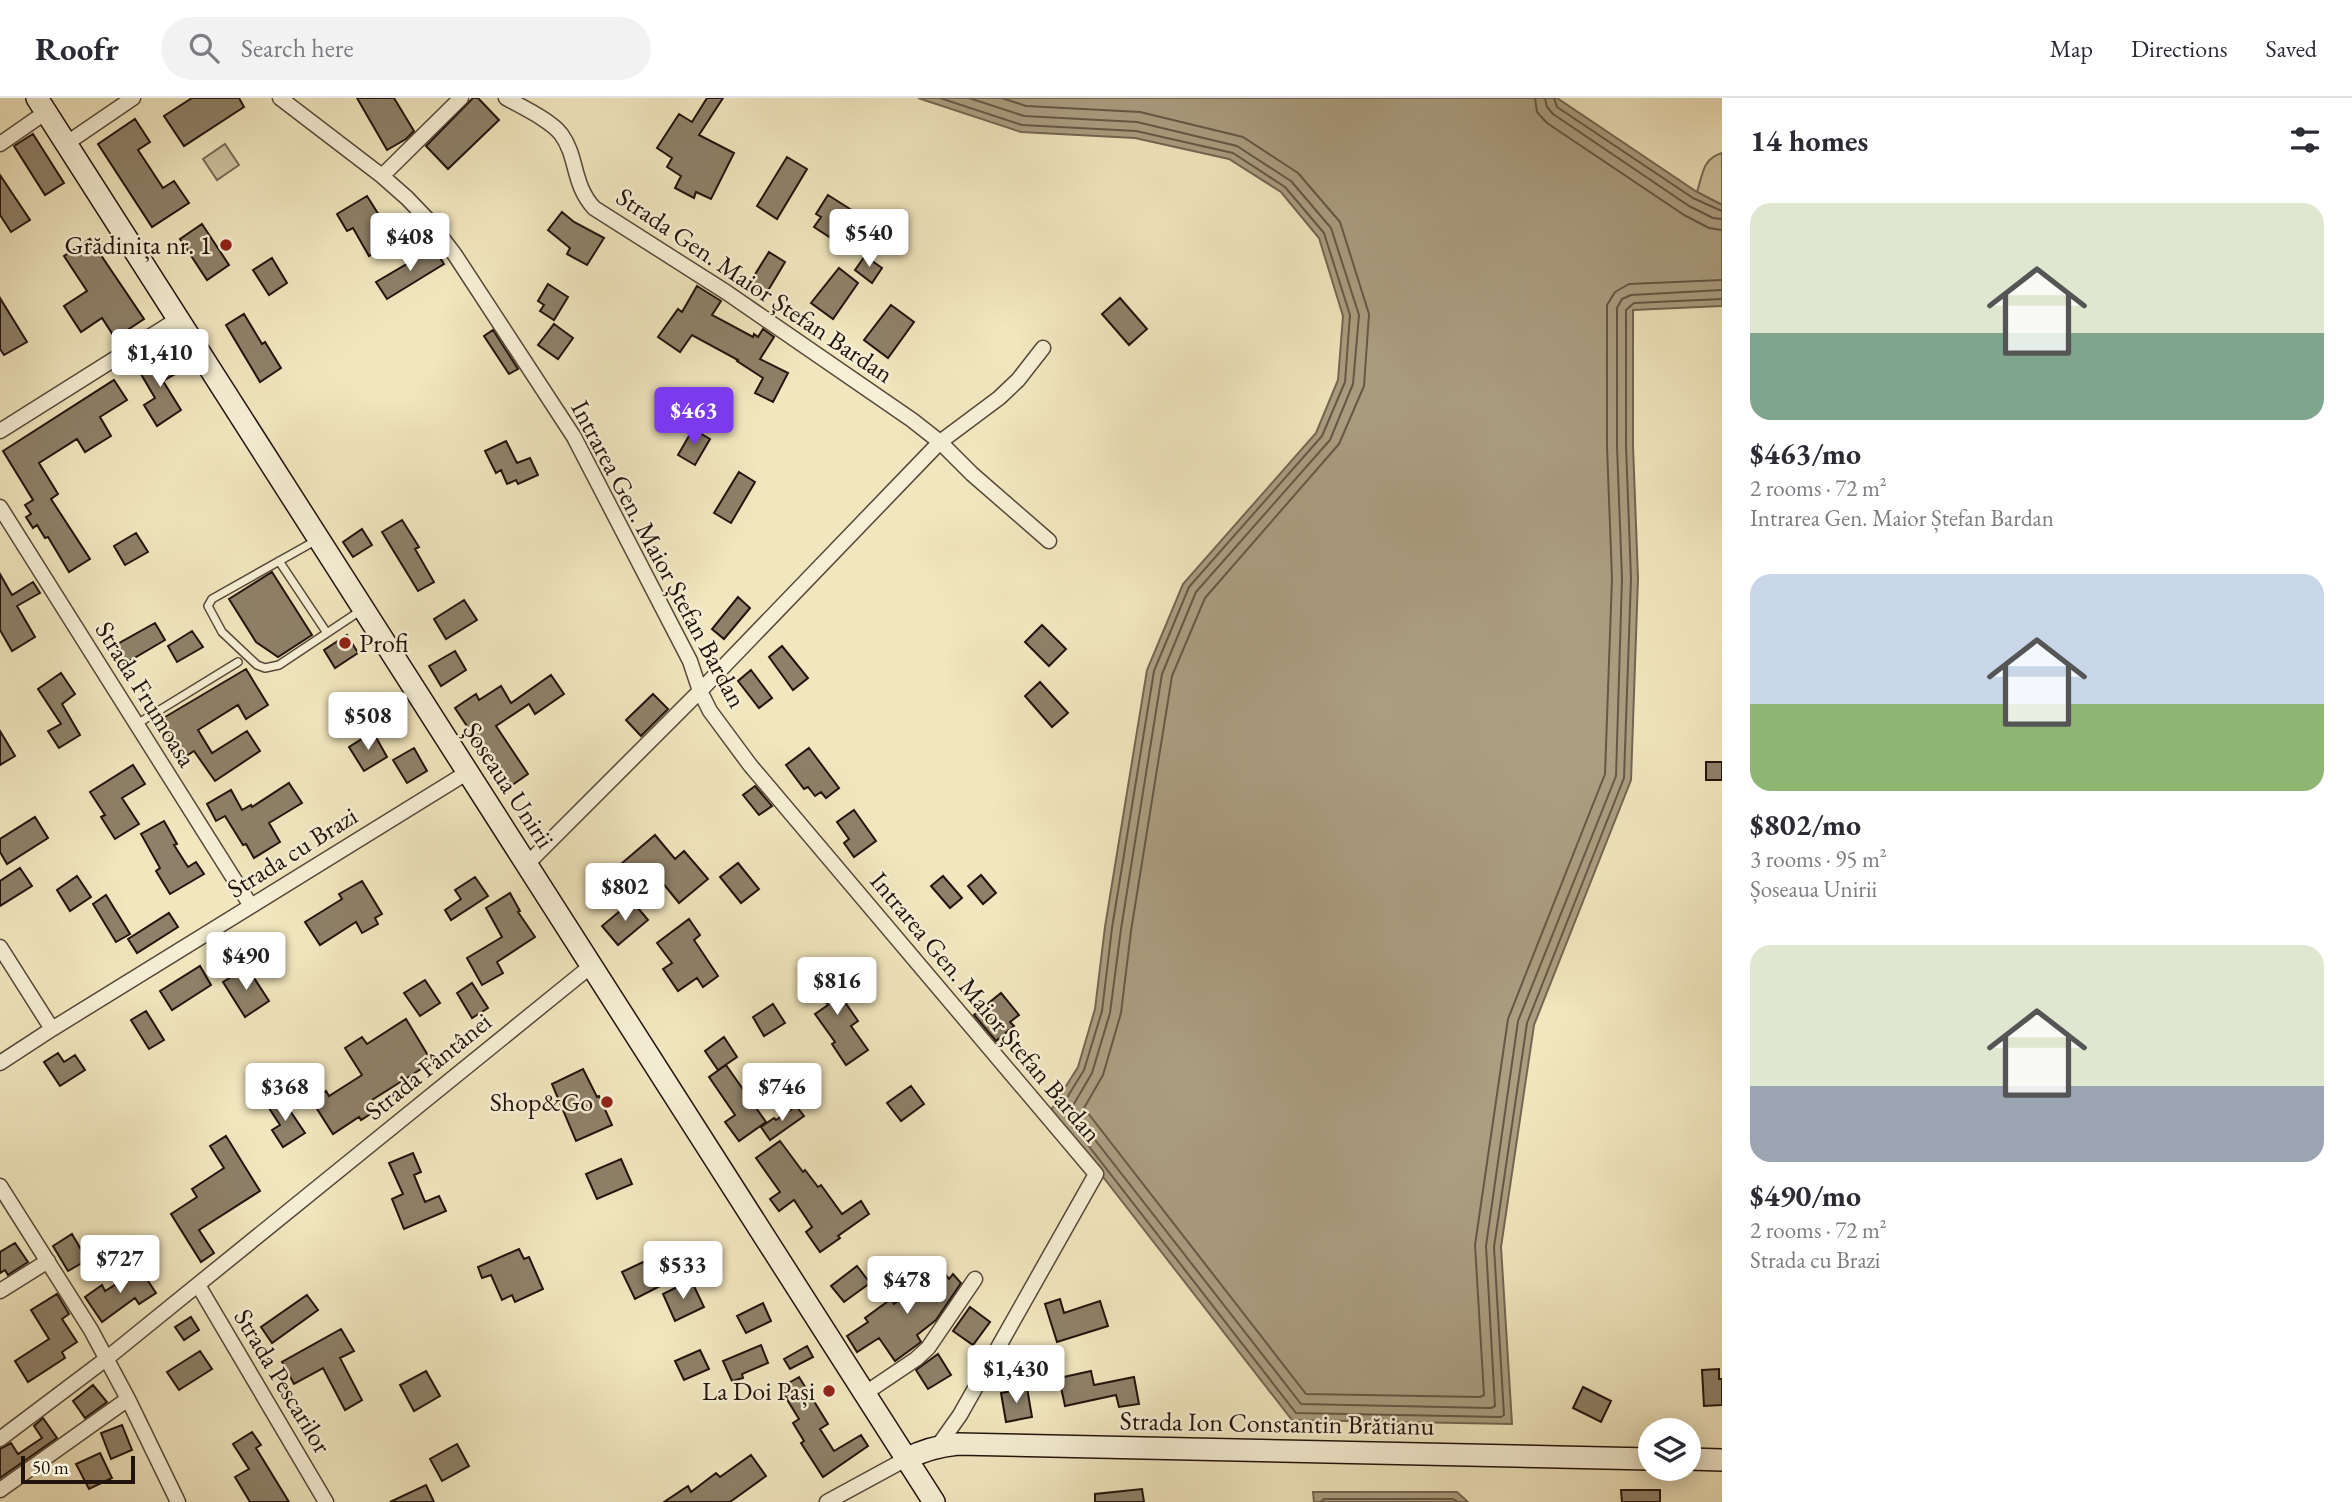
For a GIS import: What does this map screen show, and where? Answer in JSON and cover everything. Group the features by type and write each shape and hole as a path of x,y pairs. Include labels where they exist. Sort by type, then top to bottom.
{"main road":[{"name":"Șoseaua Unirii","path":"41,105 934,1502"},
{"name":"Strada Ion Constantin Brătianu","path":"906,1459 938,1446 957,1444 1638,1459"},
{"path":"1701,1459 1722,1460"}],"street":[{"path":"382,176 461,98"},
{"name":"Strada Gen. Maior Ștefan Bardan","path":"506,98 555,127 563,136 580,190 594,208 726,292 912,420 1049,541"},
{"path":"67,143 130,99"},
{"name":"Intrarea Gen. Maior Ștefan Bardan","path":"286,100 382,176 430,222 455,255 574,437 690,661 710,711 750,765 1096,1174 960,1415 938,1446"},
{"path":"0,144 41,105"},
{"path":"0,431 178,319"},
{"path":"527,864 700,691 940,442 999,398 1018,380 1043,348"},
{"name":"Strada Frumoasa","path":"0,508 251,906"},
{"name":"Strada cu Brazi","path":"0,1063 468,772"},
{"path":"0,947 52,1029"},
{"name":"Strada Fântânei","path":"0,1439 106,1359 590,966"},
{"path":"0,1186 106,1359 178,1502"},
{"path":"0,1292 48,1261"},
{"path":"864,1394 928,1348 975,1279"},
{"name":"Strada Pescarilor","path":"198,1285 326,1502"},
{"path":"0,1490 128,1399"},
{"path":"827,1502 906,1459"}],"lane":[{"path":"319,539 212,599 208,606 222,632 257,665 265,668 279,665 363,608"},
{"path":"279,561 327,633"},
{"path":"137,725 238,662"}],"shaded area":[{"path":"225,144 239,165 217,180 203,159"},
{"path":"1722,153 1722,205 1697,192 1707,163"}],"water":[{"path":"918,98 1557,98 1697,192 1722,205 1722,306 1633,310 1633,446 1638,578 1631,780 1534,1025 1501,1247 1512,1424 1292,1420 1051,1110 1078,1067 1095,1009 1105,927 1147,670 1183,584 1316,433 1338,380 1343,316 1319,238 1281,192 1229,159 1135,138 1021,132"},
{"path":"1313,1492 1457,1492 1468,1502 1314,1502"}],"building":[{"path":"192,98 239,98 244,107 184,146 164,116"},
{"path":"357,98 394,98 414,131 387,150"},
{"path":"473,98 478,98 499,120 448,169 426,146"},
{"path":"707,98 723,98 699,135 734,153 711,199 696,192 694,198 675,188 681,176 667,167 672,158 657,148 679,114 692,122"},
{"path":"135,119 150,142 138,150 163,188 174,181 189,203 152,227 98,144"},
{"path":"33,134 64,183 45,195 14,146"},
{"path":"787,157 807,169 777,219 757,206"},
{"path":"0,175 30,220 11,232 0,215"},
{"path":"828,195 850,209 831,238 814,227 821,217 816,214"},
{"path":"367,196 397,239 369,256 353,228 347,231 337,214"},
{"path":"562,212 574,222 604,238 587,265 567,254 570,248 548,230"},
{"path":"202,224 229,265 207,280 180,239"},
{"path":"90,239 144,319 115,338 102,318 81,332 64,306 87,291 64,256"},
{"path":"434,248 444,264 387,299 376,282"},
{"path":"769,252 785,262 766,294 749,284"},
{"path":"865,256 882,268 872,283 855,270"},
{"path":"272,258 287,283 269,295 253,270"},
{"path":"839,268 858,283 833,319 811,303"},
{"path":"548,284 568,297 554,320 540,311 544,305 538,301"},
{"path":"697,286 721,301 712,315 753,337 754,334 758,337 763,329 774,337 760,359 788,373 773,402 755,393 763,378 738,360 692,335 680,352 658,337 678,309 682,312"},
{"path":"0,298 27,342 4,355 0,349"},
{"path":"1120,298 1147,329 1129,345 1102,314"},
{"path":"891,305 914,322 888,358 864,340"},
{"path":"244,314 262,344 265,342 281,368 260,382 226,325"},
{"path":"554,324 573,338 558,359 538,345"},
{"path":"493,330 518,369 509,374 484,336"},
{"path":"164,353 177,373 163,381 181,410 157,426 144,405 155,398 138,369"},
{"path":"114,380 127,400 100,417 111,436 85,452 77,439 39,463 58,494 51,499 90,559 69,572 48,537 45,538 37,525 33,528 26,517 31,514 25,505 33,500 3,451"},
{"path":"693,429 710,439 695,465 678,455"},
{"path":"506,441 517,463 530,458 538,475 518,484 516,480 507,484 501,470 496,473 485,451"},
{"path":"739,472 755,482 731,523 714,513"},
{"path":"402,520 419,547 415,549 434,582 418,591 382,532"},
{"path":"362,529 372,545 353,557 343,542"},
{"path":"136,533 148,552 125,565 114,546"},
{"path":"272,572 312,635 278,657 256,642 229,599"},
{"path":"0,574 12,595 33,582 40,593 17,606 35,637 12,651 0,630"},
{"path":"738,597 750,608 724,639 712,629"},
{"path":"464,600 477,620 446,639 434,619"},
{"path":"155,623 165,640 124,664 114,646"},
{"path":"1042,625 1066,649 1049,666 1025,642"},
{"path":"192,631 203,647 177,662 168,646"},
{"path":"347,635 358,653 335,668 324,650"},
{"path":"782,646 808,678 793,690 769,657"},
{"path":"455,651 466,670 441,686 429,666"},
{"path":"246,669 268,705 246,719 238,705 198,730 212,753 247,731 260,751 215,781 194,751 183,758 160,720"},
{"path":"751,670 772,698 759,708 738,681"},
{"path":"61,673 75,694 62,704 80,735 59,748 48,731 61,724 38,689"},
{"path":"551,675 564,694 535,714 529,704 496,726 528,774 508,788 455,708 476,694 479,700 501,686 511,703"},
{"path":"1040,682 1068,713 1052,727 1025,696"},
{"path":"653,694 668,709 641,736 626,720"},
{"path":"0,731 15,756 0,765"},
{"path":"373,732 387,757 364,771 349,747"},
{"path":"414,748 427,771 407,783 393,760"},
{"path":"809,748 839,788 826,798 821,792 815,796 808,787 804,789 786,765"},
{"path":"1706,762 1722,762 1722,780 1706,780"},
{"path":"133,765 145,784 122,798 139,824 115,839 101,817 105,815 90,792"},
{"path":"289,783 302,803 269,823 280,842 254,858 225,816 216,821 207,804 231,790 242,810 251,805 252,807"},
{"path":"755,786 772,806 759,815 743,795"},
{"path":"854,810 876,841 854,857 844,843 849,839 837,822"},
{"path":"35,817 48,838 7,864 0,852 0,839"},
{"path":"164,821 177,844 174,845 188,867 196,862 204,874 170,894 156,871 160,868 141,834"},
{"path":"655,835 675,859 684,851 708,879 679,903 653,871 618,900 601,881"},
{"path":"738,863 759,889 741,903 720,877"},
{"path":"20,868 32,886 0,906 0,881"},
{"path":"981,875 996,893 983,904 968,886"},
{"path":"77,876 91,897 70,911 57,890"},
{"path":"943,876 962,898 950,908 931,886"},
{"path":"475,877 488,896 451,920 445,910 461,899 455,890"},
{"path":"362,881 382,914 375,918 378,924 362,933 356,922 320,945 305,922 342,899 339,894"},
{"path":"510,893 520,911 518,912 535,937 497,962 503,973 482,985 467,958 502,937 486,908"},
{"path":"106,895 130,934 116,942 93,904"},
{"path":"632,901 648,920 618,945 602,926"},
{"path":"169,913 178,927 137,953 128,939"},
{"path":"689,919 700,935 694,940 718,976 703,987 697,978 678,991 663,969 672,963 657,943"},
{"path":"827,963 837,978 831,982 858,1021 851,1026 868,1050 846,1065 832,1044 835,1042 815,1014 828,1005 808,976"},
{"path":"200,966 211,985 172,1010 160,991"},
{"path":"247,967 269,1001 245,1017 223,982"},
{"path":"425,980 440,1003 420,1016 404,993"},
{"path":"472,983 488,1008 472,1018 457,993"},
{"path":"1001,993 1019,1015 1010,1022 1014,1026 996,1041 974,1015"},
{"path":"773,1004 785,1023 764,1036 753,1017"},
{"path":"146,1011 164,1040 149,1049 131,1020"},
{"path":"406,1019 432,1062 372,1100 378,1109 361,1120 359,1117 333,1134 312,1101 326,1091 329,1096 362,1075 345,1048 362,1037 367,1044"},
{"path":"724,1037 737,1057 718,1070 705,1051"},
{"path":"58,1053 64,1062 75,1055 85,1070 60,1086 44,1062"},
{"path":"726,1065 766,1122 739,1141 725,1122 735,1115 709,1077"},
{"path":"583,1069 612,1125 576,1141 552,1084"},
{"path":"911,1086 924,1104 901,1121 887,1103"},
{"path":"280,1096 305,1133 283,1147 272,1130 280,1125 267,1105"},
{"path":"796,1106 804,1116 770,1140 761,1127"},
{"path":"226,1136 260,1191 199,1230 214,1253 201,1262 171,1214 197,1197 192,1189 224,1168 210,1146"},
{"path":"780,1141 803,1172 805,1170 818,1187 821,1185 842,1214 861,1201 869,1214 820,1252 806,1232 812,1227 794,1200 779,1211 770,1199 780,1192 756,1158"},
{"path":"413,1153 421,1172 414,1175 425,1202 439,1196 446,1211 404,1229 392,1199 403,1194 389,1163"},
{"path":"621,1159 632,1184 597,1199 586,1174"},
{"path":"72,1234 87,1260 68,1271 53,1246"},
{"path":"15,1243 28,1262 8,1275 5,1270 0,1273 0,1252"},
{"path":"519,1249 524,1259 529,1257 543,1289 515,1302 512,1295 502,1300 491,1275 482,1278 478,1267"},
{"path":"643,1262 645,1265 651,1262 662,1285 635,1299 622,1272"},
{"path":"857,1266 870,1283 844,1302 831,1286"},
{"path":"940,1268 949,1279 953,1274 961,1283 936,1320 917,1335 921,1342 895,1361 879,1338 857,1352 847,1336 868,1322 865,1318 891,1299 894,1304"},
{"path":"140,1269 156,1293 139,1304 135,1298 102,1322 85,1297 102,1285 105,1291"},
{"path":"691,1280 704,1307 675,1321 663,1294"},
{"path":"57,1294 69,1314 62,1319 77,1342 62,1352 65,1358 28,1382 15,1361 49,1339 31,1310"},
{"path":"307,1295 318,1310 272,1343 261,1327"},
{"path":"1060,1299 1064,1313 1100,1301 1108,1326 1057,1342 1045,1304"},
{"path":"763,1303 771,1321 746,1333 737,1316"},
{"path":"970,1307 990,1322 973,1345 953,1331"},
{"path":"191,1317 199,1330 184,1340 175,1327"},
{"path":"341,1329 354,1351 340,1358 362,1400 345,1410 323,1368 294,1384 282,1362"},
{"path":"761,1345 768,1363 742,1374 743,1378 732,1381 723,1361"},
{"path":"807,1346 813,1357 790,1369 784,1359"},
{"path":"700,1350 709,1369 684,1380 675,1361"},
{"path":"200,1351 212,1369 179,1390 167,1372"},
{"path":"938,1354 951,1375 928,1389 916,1370"},
{"path":"1719,1369 1719,1379 1722,1379 1722,1405 1704,1406 1702,1370"},
{"path":"426,1371 440,1396 414,1411 400,1385"},
{"path":"1091,1371 1094,1385 1134,1377 1139,1404 1119,1407 1116,1395 1065,1406 1059,1378"},
{"path":"799,1377 828,1424 820,1429 834,1451 861,1435 868,1446 823,1477 801,1443 804,1441 793,1423 799,1419 780,1388"},
{"path":"93,1385 107,1402 85,1418 73,1401"},
{"path":"1583,1387 1611,1401 1601,1422 1573,1408"},
{"path":"1027,1388 1032,1417 1006,1422 1001,1393"},
{"path":"43,1418 57,1438 0,1478 0,1449 11,1443 18,1454 42,1438 34,1426"},
{"path":"122,1425 132,1450 111,1459 101,1433"},
{"path":"252,1432 261,1445 256,1448 289,1502 250,1502 235,1477 249,1469 233,1444"},
{"path":"457,1444 469,1466 442,1481 430,1459"},
{"path":"100,1453 112,1478 89,1489 76,1464"},
{"path":"751,1455 766,1476 730,1502 664,1502 688,1486 691,1492 716,1473 720,1477"},
{"path":"426,1485 434,1502 390,1502"},
{"path":"1142,1489 1144,1502 1095,1502 1095,1494"},
{"path":"1621,1490 1660,1490 1660,1502 1622,1502"}],"place":[{"name":"Grădinița nr. 1","path":"226,245"},
{"name":"Profi","path":"345,643"},
{"name":"Shop&Go","path":"607,1102"},
{"name":"La Doi Pași","path":"829,1391"}]}
